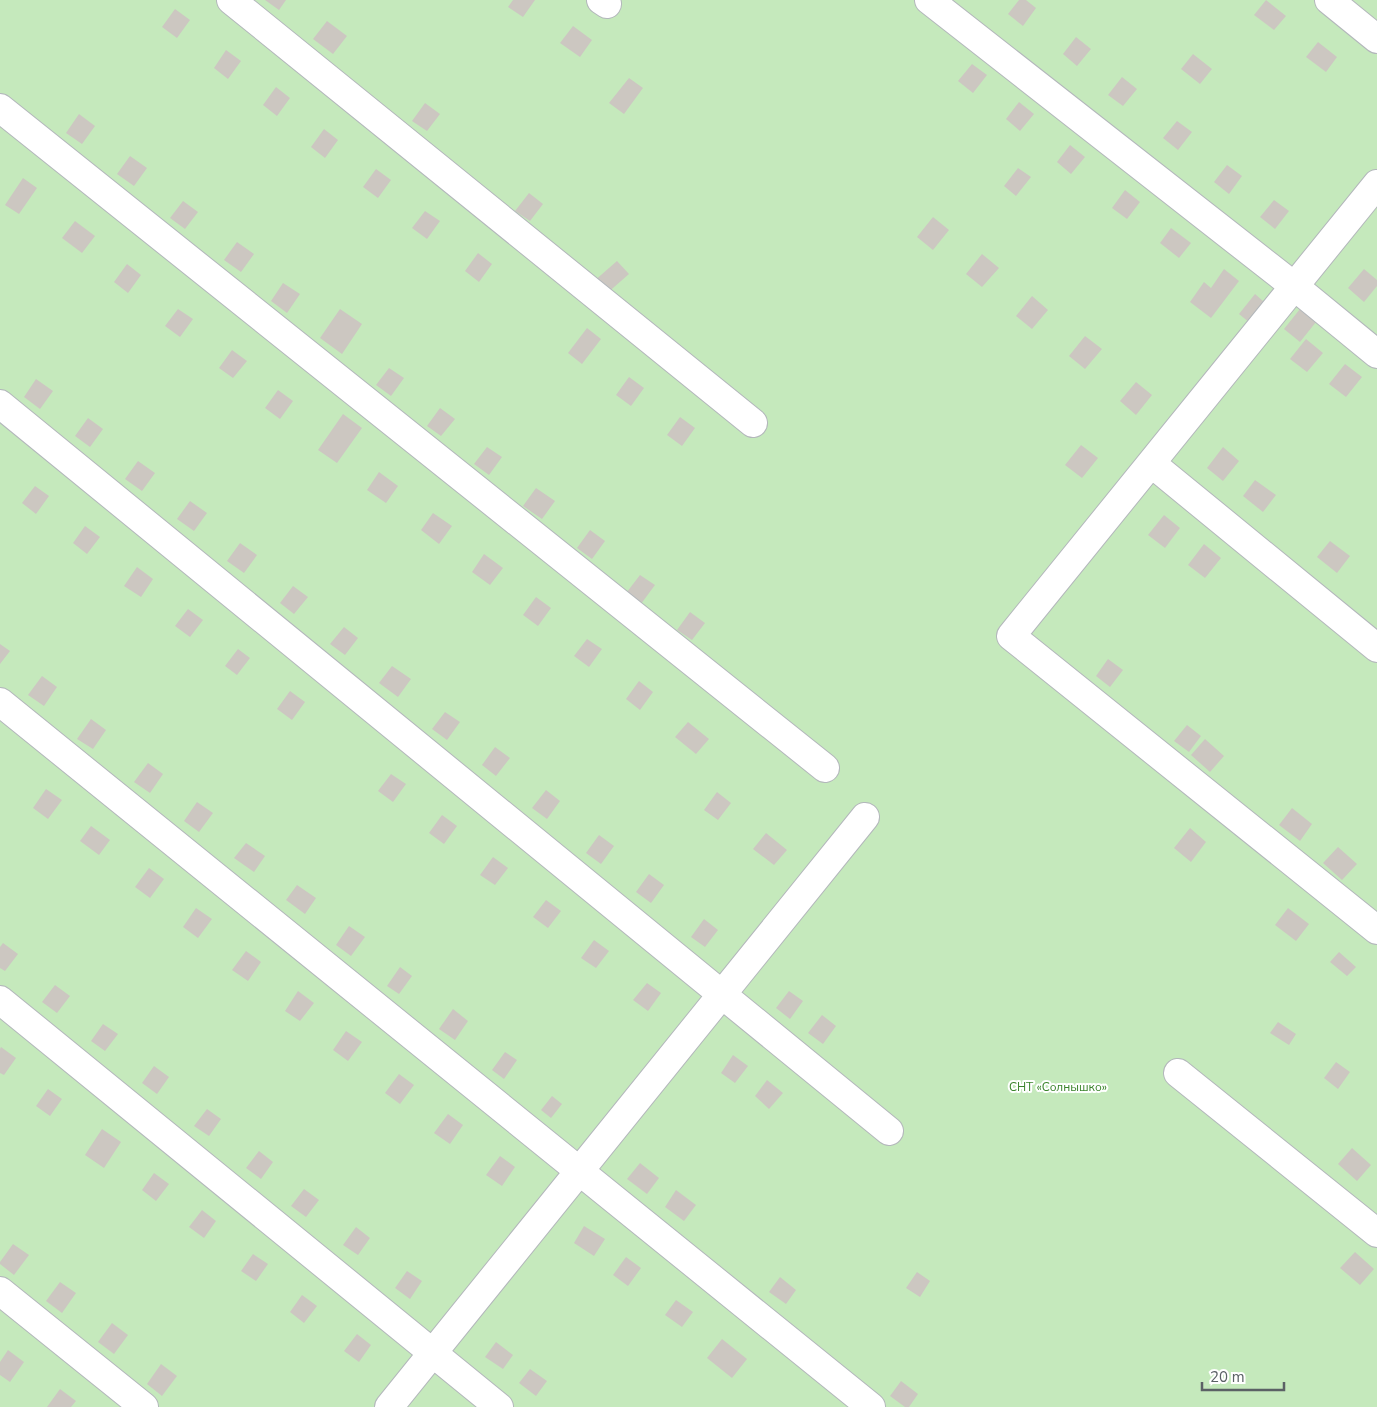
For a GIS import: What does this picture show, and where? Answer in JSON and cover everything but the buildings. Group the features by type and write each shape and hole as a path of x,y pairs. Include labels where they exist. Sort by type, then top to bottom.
{"street":[{"path":"232,0 753,423"},
{"path":"929,0 1294,286 1377,354"},
{"path":"1329,0 1377,38"},
{"path":"0,108 825,768"},
{"path":"1377,184 1011,636 1377,930"},
{"path":"0,404 889,1131"},
{"path":"1151,463 1377,648"},
{"path":"0,702 870,1407"},
{"path":"389,1407 865,817"},
{"path":"0,1000 499,1407"},
{"path":"1178,1073 1377,1233"},
{"path":"0,1291 144,1407"}],"green space":[{"name":"СНТ «Солнышко»","path":"0,0 1377,0 1377,1407 0,1407"}]}
